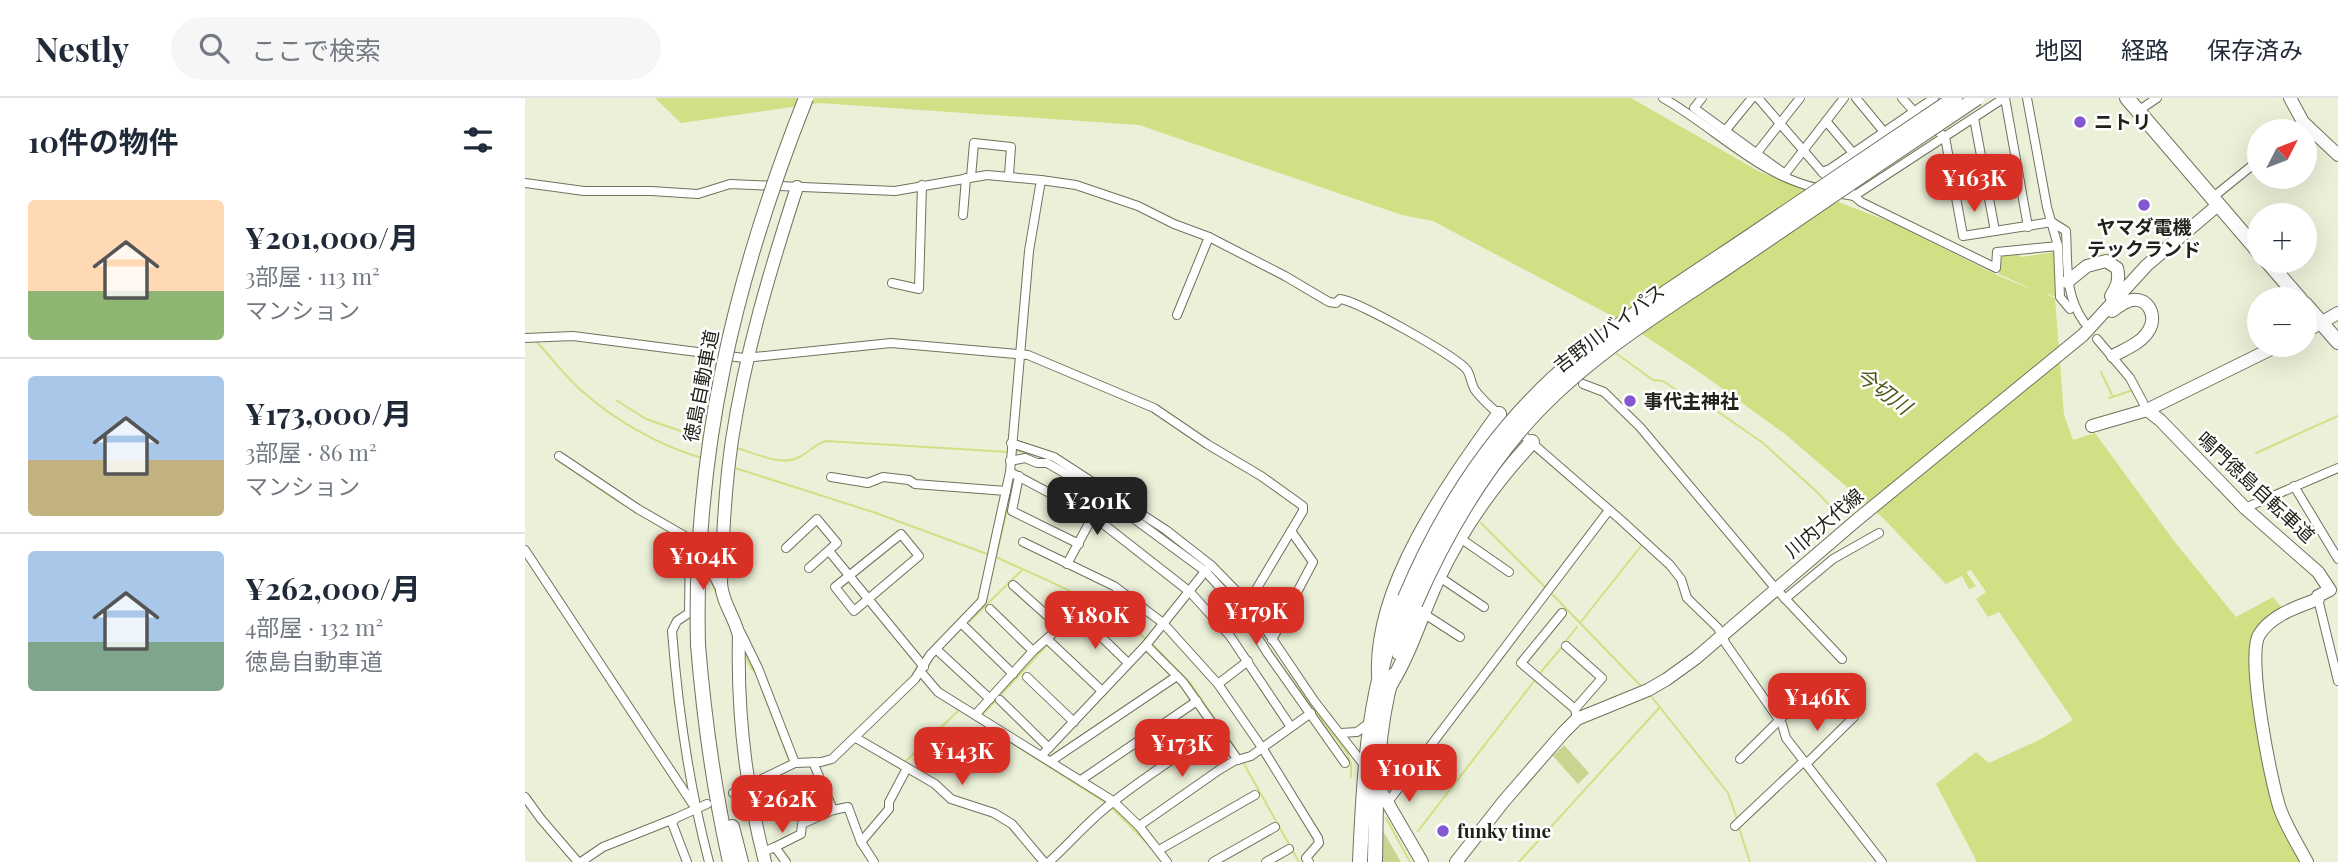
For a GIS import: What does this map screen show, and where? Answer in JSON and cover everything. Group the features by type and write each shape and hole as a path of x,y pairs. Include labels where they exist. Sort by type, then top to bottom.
{"highway":[{"name":"徳島自動車道","path":"730,862 714,780 702,692 697,595 699,531 713,418 748,262 806,98"},
{"name":"吉野川バイパス","path":"1414,605 1433,536 1475,468 1521,411 1577,357 1710,263 1955,98"},
{"name":"吉野川バイパス","path":"1360,862 1364,765 1370,723 1384,680 1429,571 1465,504 1504,450 1556,393 1615,343 1976,98"},
{"path":"2127,98 2247,238"},
{"path":"2277,273 2290,287"},
{"path":"2317,318 2338,342"},
{"path":"1499,414 1442,498 1403,569 1383,624 1378,653 1384,680 1404,663 1414,605 1438,576 1460,538 1507,471 1532,442"},
{"name":"吉野川バイパス","path":"1375,862 1384,680"},
{"name":"徳島自動車道","path":"702,692 719,779 741,862"}],"main road":[{"path":"2290,98 2301,119"},
{"path":"2317,135 2338,155"},
{"path":"767,854 750,785 740,713 737,626 721,591 728,477 739,400 768,277 797,187"},
{"name":"川内大代線","path":"1456,862 1576,714 1645,691 1685,667 1722,636 1781,594 1865,513 2064,352 2147,265 2215,201"},
{"path":"2067,282 2087,266 2098,262 2106,261 2117,268 2118,284 2089,323"},
{"path":"2089,323 2131,300 2147,304 2152,311 2153,320 2149,331 2141,340 2113,356"},
{"path":"2317,326 2338,313"},
{"path":"2092,426 2147,410 2255,357"},
{"name":"鳴門徳島自転車道","path":"2147,410 2160,420 2245,508 2334,588 2318,596 2318,599 2271,620 2258,636 2255,654 2258,691 2275,790 2286,823 2307,862"},
{"path":"1364,765 1422,862"}],"street":[{"path":"1663,98 1753,160 1800,185 1854,197 2004,98 2028,227"},
{"path":"1702,98 1694,108 1785,174 1844,98"},
{"path":"1725,131 1752,98"},
{"path":"1759,98 1822,172 1861,202 1996,268 1997,252 2058,246"},
{"path":"1756,154 1800,98"},
{"path":"1856,98 1884,132"},
{"path":"1902,98 1914,112 1945,136 1963,236 2052,222 2066,231 2067,282 2074,309 2089,323"},
{"path":"1822,172 1934,98"},
{"path":"2027,98 2046,207 2058,246 2060,297 2070,309"},
{"path":"2138,111 2157,98"},
{"path":"1974,118 1995,231"},
{"path":"1826,121 1853,153"},
{"path":"963,215 974,143 1011,147 1009,175"},
{"path":"2215,201 2247,171"},
{"path":"525,183 596,192 698,194 730,184 895,191 968,177 1009,175 1076,185 1110,195 1209,237 1329,302 1336,303 1340,299 1346,299 1365,307 1442,351 1467,370 1475,391 1669,565 1681,579 1687,598 1718,628 1779,720 1786,737 1882,862"},
{"path":"733,793 795,763 832,759 856,738 922,669 936,649 982,601 1010,472 1029,251 1041,180"},
{"path":"893,283 919,289 922,185"},
{"path":"1177,315 1209,237"},
{"path":"526,338 573,336 749,358 891,343 1028,355 1154,408 1207,444 1261,475 1303,506 1248,603"},
{"path":"2098,339 2130,378 2147,410"},
{"path":"1583,384 1604,392 1640,427 1781,594 1842,659"},
{"path":"1476,448 1507,471"},
{"path":"1010,451 1047,458 1114,494 1176,538 1248,603 1345,763"},
{"path":"1010,451 1037,463 1047,458"},
{"path":"559,456 638,509 690,539 703,552 721,591"},
{"path":"2245,508 2335,469 2338,481"},
{"path":"1010,472 1093,516 1190,592 1225,628 1291,727"},
{"path":"1019,476 1011,511 1079,544"},
{"path":"831,477 868,483 883,477 909,480 915,484 1006,491"},
{"path":"2294,486 2338,559"},
{"path":"1388,802 1609,510"},
{"path":"1067,564 1093,516"},
{"path":"786,548 817,519 837,543 809,568"},
{"path":"1272,640 1313,562 1291,531"},
{"path":"1781,594 1833,559 1879,533"},
{"path":"901,534 919,556 868,600 854,611 835,587 901,534"},
{"path":"1460,538 1509,572"},
{"path":"690,539 689,613 677,621 671,631 678,708 709,862"},
{"path":"1023,542 1114,586 1163,623 1218,684 1263,749 1318,838 1319,844 1306,858 1309,862"},
{"path":"525,550 696,808"},
{"path":"829,551 938,692 1113,802 1139,827 1167,862"},
{"path":"1042,755 1148,642 1208,568"},
{"path":"1208,568 1315,711 1341,733 1364,765"},
{"path":"1438,576 1484,607"},
{"path":"976,714 1033,651 1060,627 1013,585"},
{"path":"2318,599 2338,681"},
{"path":"1414,605 1460,637"},
{"path":"990,609 1033,651"},
{"path":"1562,613 1521,663 1576,714 1602,678 1566,646"},
{"path":"1082,618 1128,663"},
{"path":"962,624 1013,674"},
{"path":"737,626 758,668 795,763"},
{"path":"1047,639 1102,691"},
{"path":"1148,642 1240,760"},
{"path":"936,649 990,699"},
{"path":"1218,684 1248,661"},
{"path":"1051,761 1177,676"},
{"path":"1027,677 1074,722"},
{"path":"1740,759 1817,682"},
{"path":"1000,701 1049,748"},
{"path":"1081,780 1196,701"},
{"path":"1841,702 1854,717"},
{"path":"1738,824 1863,709"},
{"path":"1139,827 1219,770 1263,749 1315,711"},
{"path":"1341,733 1357,732 1370,723"},
{"path":"1049,862 1084,826 1113,802 1217,729"},
{"path":"856,738 935,784 951,799 994,813 1012,824 1044,862"},
{"path":"813,762 832,810"},
{"path":"861,842 890,809 889,802 907,768"},
{"path":"1159,850 1255,795"},
{"path":"525,797 579,862 603,847 707,804"},
{"path":"767,854 801,834 802,824 832,810 848,807 861,842 874,862"},
{"path":"676,817 672,823 687,862"},
{"path":"1213,862 1275,827"},
{"path":"1266,862 1289,849"},
{"path":"767,854 786,862"}],"shaded area":[{"path":"1564,745 1589,773 1578,784 1553,756"},
{"path":"1383,831 1401,862 1382,862"}],"water":[{"name":"今切川","path":"655,98 1631,98 1760,172 1893,223 1999,276 2036,291 1999,274 2000,254 2017,252 2021,257 2056,252 2056,297 2043,292 2055,298 2064,415 2073,440 2095,433 2174,541 2236,617 2273,597 2282,608 2266,617 2254,632 2251,647 2254,703 2302,862 1977,862 1936,784 1976,752 1989,763 2041,739 2073,720 1999,612 1988,617 1976,599 1986,592 1971,570 1966,572 1976,586 1969,589 1962,576 1946,584 1883,518 1785,434 1705,376 1627,324 1433,221 1402,215 1139,125 820,103 681,123"}],"waterway":[{"path":"535,340 577,386 610,413 655,439 702,458"},
{"path":"1617,354 1653,380 1663,381 1701,406 1717,411 1763,443 1841,518"},
{"path":"2101,372 2113,397"},
{"path":"2109,398 2130,391"},
{"path":"616,400 646,419 704,439"},
{"path":"2256,453 2338,416"},
{"path":"737,448 783,461 797,458 826,441 1009,452"},
{"path":"1014,451 1026,452"},
{"path":"559,461 684,541"},
{"path":"735,468 876,513 987,554"},
{"path":"1014,480 996,557 1094,603 1147,640"},
{"path":"1136,515 1199,562"},
{"path":"1481,523 1547,589"},
{"path":"1580,623 1641,546"},
{"path":"706,568 722,608"},
{"path":"970,621 1022,570"},
{"path":"1551,593 1642,687"},
{"path":"1063,628 1088,602"},
{"path":"1255,627 1347,753 1351,764 1351,777"},
{"path":"1565,642 1577,627"},
{"path":"1152,644 1191,684 1239,754"},
{"path":"983,714 1047,645"},
{"path":"1540,673 1562,647"},
{"path":"744,652 756,673 789,760"},
{"path":"1418,831 1535,680"},
{"path":"1651,696 1728,793 1737,819"},
{"path":"1519,862 1659,708"},
{"path":"906,761 959,710"},
{"path":"998,734 1106,803"},
{"path":"1243,762 1290,846"},
{"path":"1110,806 1148,844"},
{"path":"1386,818 1410,862"},
{"path":"1739,828 1750,862"},
{"path":"1293,851 1299,862"}],"place":[{"name":"ニトリ","path":"2080,122"},
{"name":"ヤマダ電機 テックランド","path":"2144,205"},
{"name":"事代主神社","path":"1630,401"},
{"name":"funky time","path":"1443,831"}]}
